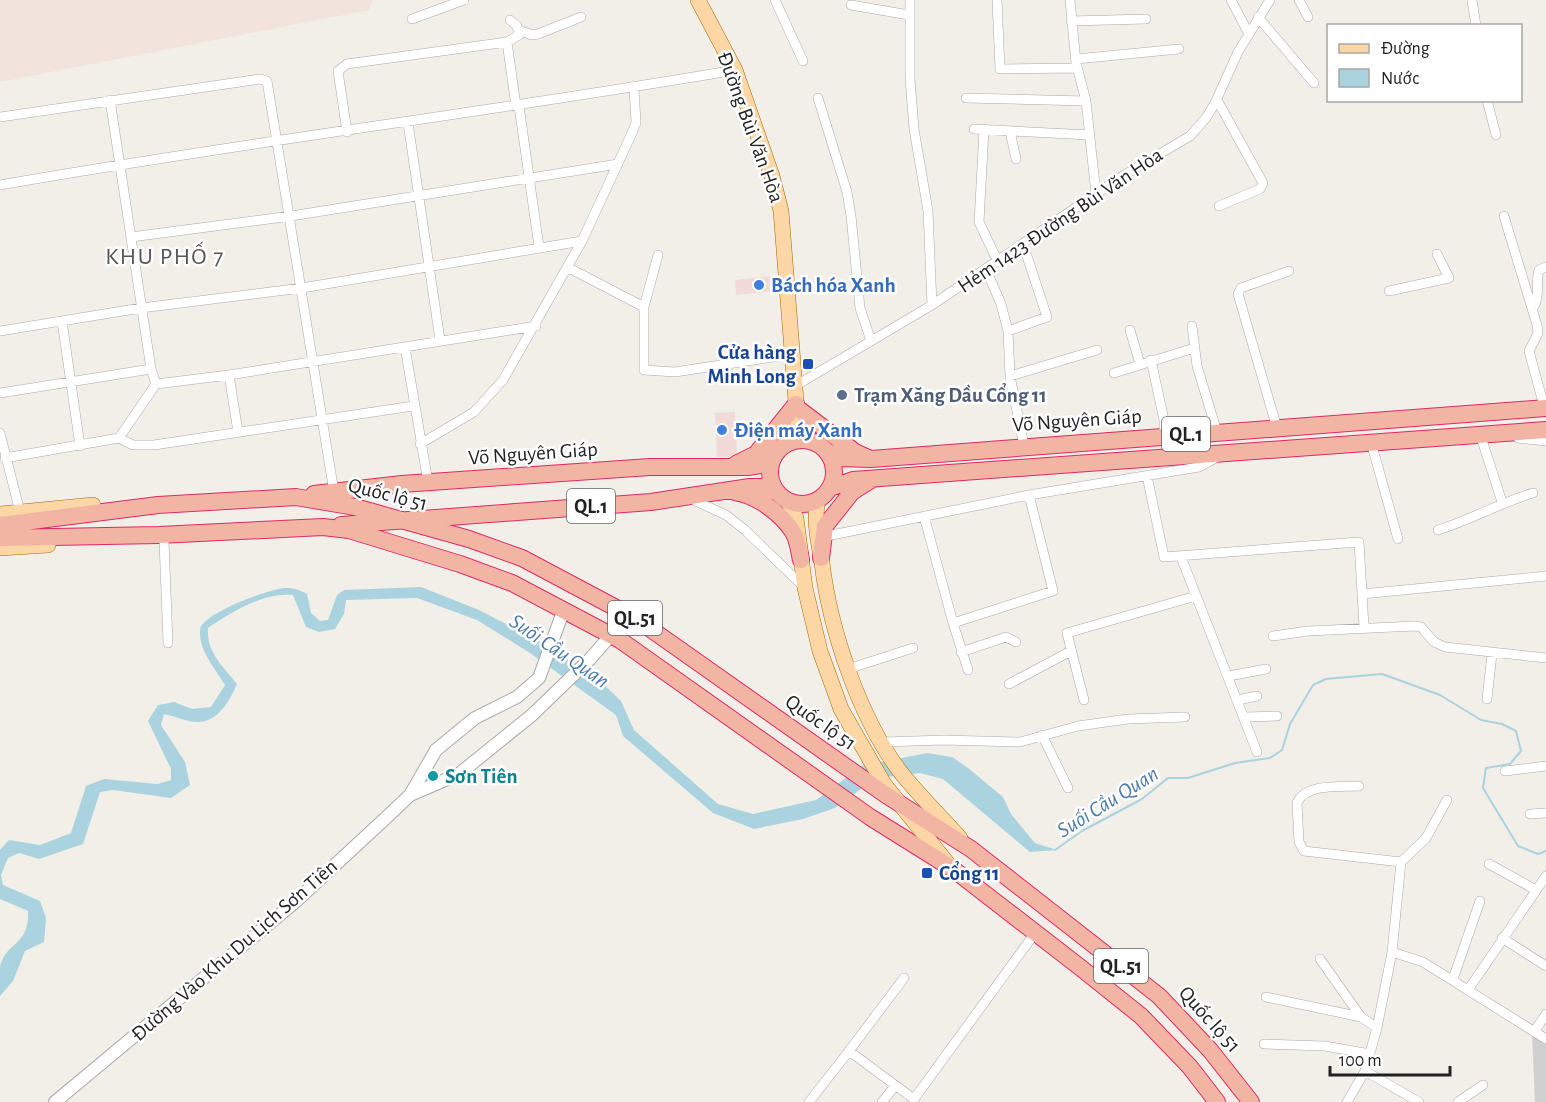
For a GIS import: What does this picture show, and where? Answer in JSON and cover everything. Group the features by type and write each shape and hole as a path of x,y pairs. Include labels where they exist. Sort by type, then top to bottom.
{"highway":[{"name":"Võ Nguyên Giáp","path":"828,452 840,458 871,459 1469,414 1545,402"},
{"path":"730,466 756,454 796,406 855,452 871,459"},
{"name":"Võ Nguyên Giáp","path":"824,494 853,480 874,478 1546,430"},
{"name":"QL.1","path":"772,459 779,448 799,439 820,444 828,452"},
{"path":"824,494 835,473 828,452"},
{"name":"Võ Nguyên Giáp","path":"296,497 428,482 650,467 760,465 772,459"},
{"path":"772,459 770,477 783,497"},
{"path":"821,558 825,526 852,492 874,478"},
{"name":"QL.1","path":"0,538 159,535 323,527 397,519 651,502 762,487 798,504 824,494"},
{"path":"361,488 363,522"},
{"path":"716,492 742,493 767,506 793,532 801,560"},
{"name":"Quốc lộ 51","path":"0,525 158,505 296,497 501,579 564,609 610,635 870,817 927,829 971,849 1159,996 1210,1050 1251,1102"},
{"name":"Quốc lộ 51","path":"397,519 469,539 511,554 577,585 635,618 841,764 890,794 927,829 953,869 1141,1016 1190,1067 1217,1102"},
{"name":"QL.1","path":"306,532 323,527"}],"main road":[{"name":"Đường Bùi Văn Hòa","path":"698,0 735,70 772,176 781,211 799,439"},
{"name":"Quốc lộ 51","path":"0,514 158,499 262,493 296,497"},
{"path":"824,494 816,515 821,558 825,585 848,669 859,700 901,773 927,829"},
{"path":"783,497 796,518 805,588 820,651 841,709 890,794"},
{"name":"Quốc lộ 51","path":"0,548 306,532 363,522"}],"street":[{"path":"412,19 438,4 464,0"},
{"path":"775,0 803,61"},
{"path":"910,0 911,102 928,211 932,305"},
{"path":"997,0 1000,69 1077,64 1179,49"},
{"path":"1070,0 1077,64 1086,101 1096,194"},
{"path":"1231,0 1249,34"},
{"name":"Hẻm 1423 Đường Bùi Văn Hòa","path":"795,386 932,305 1096,194 1190,136 1206,118 1217,100 1258,17 1270,0"},
{"path":"1299,0 1308,16"},
{"path":"1472,0 1476,24"},
{"path":"851,5 909,15"},
{"path":"510,20 519,30 532,35 581,17"},
{"path":"1258,17 1314,83"},
{"path":"1071,21 1146,19"},
{"path":"347,132 338,71 341,66 507,42 519,35 519,30"},
{"path":"507,42 539,247"},
{"path":"0,185 121,164 634,88 735,70"},
{"path":"0,117 260,79 267,81 270,87 334,492"},
{"path":"420,444 474,412 503,380 536,326 582,241 636,123 634,88"},
{"path":"818,98 852,216 858,299 871,341"},
{"path":"966,98 1086,101"},
{"path":"110,100 141,308 151,369 156,384"},
{"path":"1217,100 1263,183 1260,189 1219,206"},
{"path":"1488,102 1496,135"},
{"path":"408,123 440,340"},
{"path":"974,129 1089,135"},
{"path":"984,130 979,222 998,262"},
{"path":"1010,131 1016,159"},
{"path":"131,237 291,216 527,176 618,164"},
{"path":"1504,216 1539,333 1529,351 1545,402"},
{"path":"0,331 141,308 302,288 582,241"},
{"path":"1008,331 1047,317 1023,244"},
{"path":"1389,291 1449,279 1437,254"},
{"path":"658,255 644,307 642,366 648,371 675,372 793,354"},
{"path":"567,267 644,307"},
{"path":"1533,308 1538,297 1539,270 1546,267"},
{"path":"986,269 1001,304 1008,331 1010,376 1024,446"},
{"path":"1277,428 1239,291 1289,271"},
{"path":"62,321 80,446"},
{"path":"119,438 156,384 229,375 536,326"},
{"path":"1192,326 1194,348 1217,432"},
{"path":"1130,330 1140,364"},
{"path":"405,347 413,406 428,482"},
{"path":"1114,373 1194,348"},
{"path":"1010,376 1097,350"},
{"path":"1151,360 1164,420 1164,436"},
{"path":"0,393 151,369"},
{"path":"229,375 238,432"},
{"path":"5,458 119,438 133,445 154,445 413,406"},
{"path":"0,433 5,458 4,470 20,512"},
{"path":"1502,502 1483,434 1546,441"},
{"path":"1371,442 1398,539"},
{"path":"822,537 1029,495 1207,465 1224,453"},
{"path":"1147,476 1163,555 1168,558 1355,541 1360,546 1364,627"},
{"path":"1438,530 1475,517 1502,502 1533,493"},
{"path":"953,623 1053,591 1029,495"},
{"path":"686,496 726,515 759,542 805,588"},
{"path":"924,516 968,670"},
{"path":"164,541 168,643"},
{"path":"1181,557 1257,752"},
{"path":"1362,594 1546,576"},
{"path":"1084,700 1067,638 1070,632 1196,596"},
{"name":"Đường Vào Khu Du Lịch Sơn Tiên","path":"55,1102 295,902 410,795 436,750 475,718 517,697 539,678 564,609"},
{"path":"1273,636 1364,627 1421,627 1434,642 1445,647 1492,654 1546,658"},
{"name":"Đường Vào Khu Du Lịch Sơn Tiên","path":"410,795 459,774 532,715 552,693 590,659 610,635"},
{"path":"962,652 1003,638 1009,637 1016,642"},
{"path":"848,669 913,648"},
{"path":"1009,684 1071,651"},
{"path":"1487,699 1492,654"},
{"path":"1229,676 1266,669"},
{"path":"1238,700 1257,696"},
{"path":"1245,717 1276,716"},
{"path":"885,745 944,740 1017,742 1128,719 1185,717"},
{"path":"1042,735 1068,789"},
{"path":"1505,771 1546,766"},
{"path":"1359,786 1331,787 1300,797 1297,803 1300,847 1312,853 1401,862"},
{"path":"1347,1102 1365,1071 1377,1028 1392,952 1401,862 1426,838 1447,800"},
{"path":"1530,814 1546,813"},
{"path":"1489,864 1536,890"},
{"path":"1468,990 1546,876"},
{"path":"1453,979 1480,901"},
{"path":"849,1051 915,1101 1035,933"},
{"path":"1502,938 1546,966"},
{"path":"1392,952 1423,962 1546,1039"},
{"path":"1320,959 1360,1017"},
{"path":"808,1102 904,978"},
{"path":"1266,997 1360,1017 1377,1028"},
{"path":"1534,1032 1546,1014"},
{"path":"1264,1044 1325,1046 1370,1054"},
{"path":"1365,1071 1419,1102"},
{"path":"1458,1102 1483,1085"},
{"path":"882,1102 896,1086"}],"shaded area":[{"path":"0,0 373,0 369,10 0,82"},
{"name":"Bách hóa Xanh","path":"781,275 783,290 736,295 735,280"},
{"name":"Điện máy Xanh","path":"735,412 737,456 717,457 715,413"},
{"path":"1532,1034 1546,1043 1546,1102 1535,1102"}],"water":[{"name":"Suối Cầu Quan","path":"421,587 479,610 539,641 596,677 621,701 634,730 718,804 753,814 816,800 862,766 927,753 952,757 968,768 1003,797 1011,814 1035,843 1057,850 1030,852 943,779 920,773 876,778 835,808 803,819 754,829 713,813 623,736 616,715 530,653 477,620 417,598 346,600 344,614 335,629 319,632 306,627 293,595 282,595 248,604 208,628 208,637 213,652 237,684 231,697 217,715 197,722 164,714 161,725 185,762 190,785 171,798 113,790 100,792 83,844 39,859 19,853 8,858 1,875 3,885 40,901 46,918 44,942 25,951 13,981 0,996 0,967 7,953 25,931 28,911 0,899 0,850 9,840 40,845 71,833 86,786 104,779 157,784 171,780 171,769 148,721 158,705 174,702 192,709 211,707 225,685 202,645 200,630 203,624 237,603 277,589 297,590 307,594 311,613 320,621 328,620 337,595 344,590"}],"waterway":[{"name":"Suối Cầu Quan","path":"1055,850 1082,831 1142,799 1168,778 1188,778 1235,763 1270,758 1282,750 1290,724 1313,685 1326,679 1382,674 1440,695 1481,720 1502,724 1516,731 1521,751 1510,764 1486,768 1483,788 1518,846 1538,854 1546,851"}],"place":[{"name":"Bách hóa Xanh","path":"759,285"},
{"name":"Cửa hàng Minh Long","path":"808,364"},
{"name":"Trạm Xăng Dầu Cổng 11","path":"842,395"},
{"name":"Điện máy Xanh","path":"722,430"},
{"name":"Sơn Tiên","path":"433,776"},
{"name":"Cổng 11","path":"927,873"}],"district":[{"name":"KHU PHỐ 7","path":"165,256"}]}
